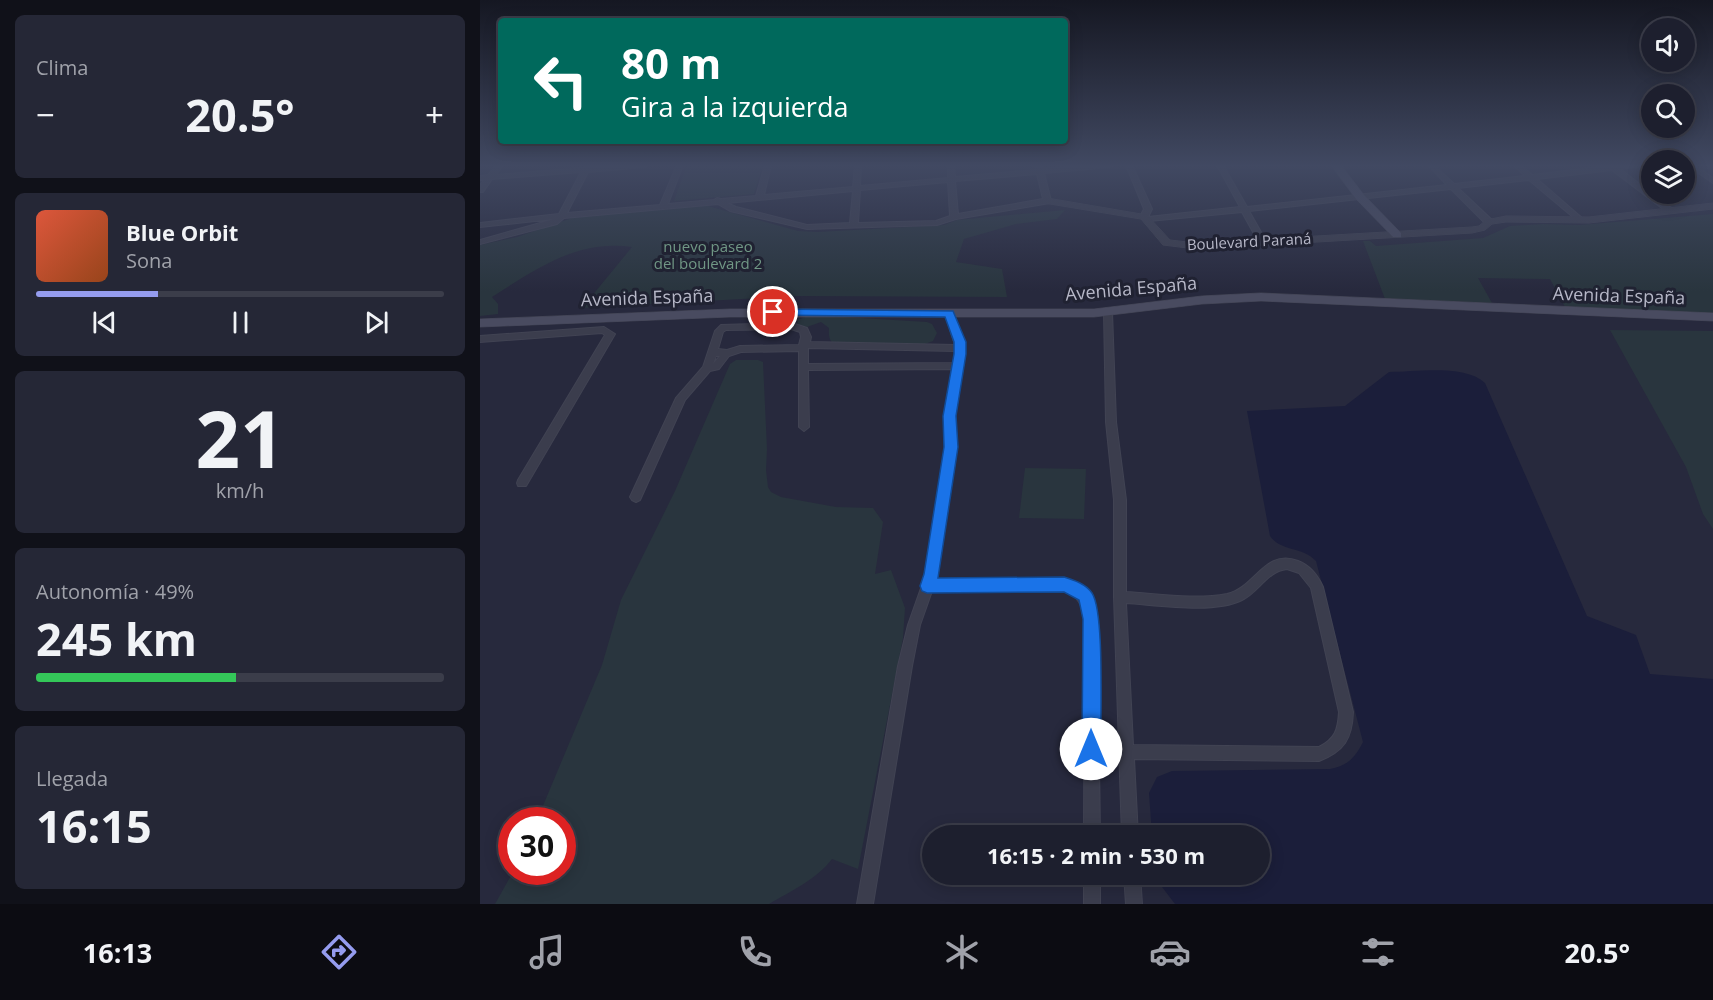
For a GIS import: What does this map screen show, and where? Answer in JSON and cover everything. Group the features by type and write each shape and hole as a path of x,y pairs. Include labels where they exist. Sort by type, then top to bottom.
{"main road":[{"path":"1362,207 1381,235"},
{"path":"1366,207 1396,235"},
{"name":"Avenida España","path":"480,323 719,313 1108,312 1202,300 1261,297 1713,317"}],"street":[{"path":"480,242 554,222 562,216 566,207"},
{"path":"480,225 651,207"},
{"path":"730,207 798,226 820,228 937,223 954,217 1011,207"},
{"path":"854,207 854,226"},
{"path":"953,207 954,217"},
{"path":"1083,207 1147,218 1254,207"},
{"path":"1147,207 1147,218"},
{"path":"1474,207 1490,222"},
{"path":"1565,207 1579,220"},
{"path":"1666,207 1670,210"},
{"name":"Boulevard Paraná","path":"1147,218 1163,240 1174,244 1472,230 1482,228 1490,222 1515,219 1579,220 1700,207"},
{"path":"1245,208 1262,241"},
{"path":"1108,312 1111,422 1120,501 1120,597 1129,825"},
{"path":"865,904 905,666 914,625 932,574 951,447 949,416 960,348 949,314"},
{"path":"636,497 681,398 707,368 714,353 712,348 719,331 730,326 800,327 806,333 803,367 804,427"},
{"path":"480,339 604,330 610,334 522,483"},
{"path":"714,353 718,351 725,354 740,349 804,346 960,348"},
{"path":"707,368 719,365 725,354"},
{"path":"803,367 958,366"},
{"path":"1120,597 1220,601 1238,597 1267,571 1282,564 1298,566 1312,575 1317,587 1346,712 1346,730 1341,741 1331,749 1319,754 1126,752"},
{"path":"927,586 1064,584 1086,596 1091,619 1092,825"},
{"path":"1092,885 1092,904"},
{"path":"1133,885 1134,904"}],"green space":[{"name":"nuevo paseo del boulevard 2","path":"682,207 712,207 798,231 817,232 944,225 957,220 1065,210 1057,219 1016,224 964,239 956,262 1002,269 1007,297 797,296 582,308 632,247 612,246 576,252 541,267 492,297 498,304 498,314 480,316 480,245 517,237 572,218"},
{"path":"1713,214 1713,314 1565,307 1550,279 1478,278 1492,303 1385,299 1363,241 1370,241 1376,246 1483,238 1510,226 1579,225"},
{"path":"811,315 927,322 932,324 937,333 933,341 917,347 842,349 831,341 829,328 821,322 807,327 798,326 797,320"},
{"path":"1610,330 1713,331 1713,529 1703,514 1686,467"},
{"path":"736,360 763,362 766,470 768,487 771,492 781,497 836,507 873,508 883,522 875,574 891,570 905,608 903,638 858,869 832,859 811,879 769,904 495,904 506,885 576,885 576,807 542,807 602,665 621,600 675,491 730,364"},
{"path":"1025,468 1086,469 1084,519 1019,518"}],"water":[{"path":"1453,371 1476,377 1485,383 1587,616 1636,635 1650,674 1713,679 1713,904 1175,904 1161,885 1270,885 1270,825 1151,825 1149,793 1157,777 1172,771 1330,769 1350,760 1363,742 1316,561 1304,553 1280,545 1270,536 1247,411 1345,406 1389,372"}],"route":[{"path":"773,312 949,314 960,342 960,354 949,416 951,447 932,574 927,586 1064,584 1079,590 1086,596 1091,619 1091,749"}]}
